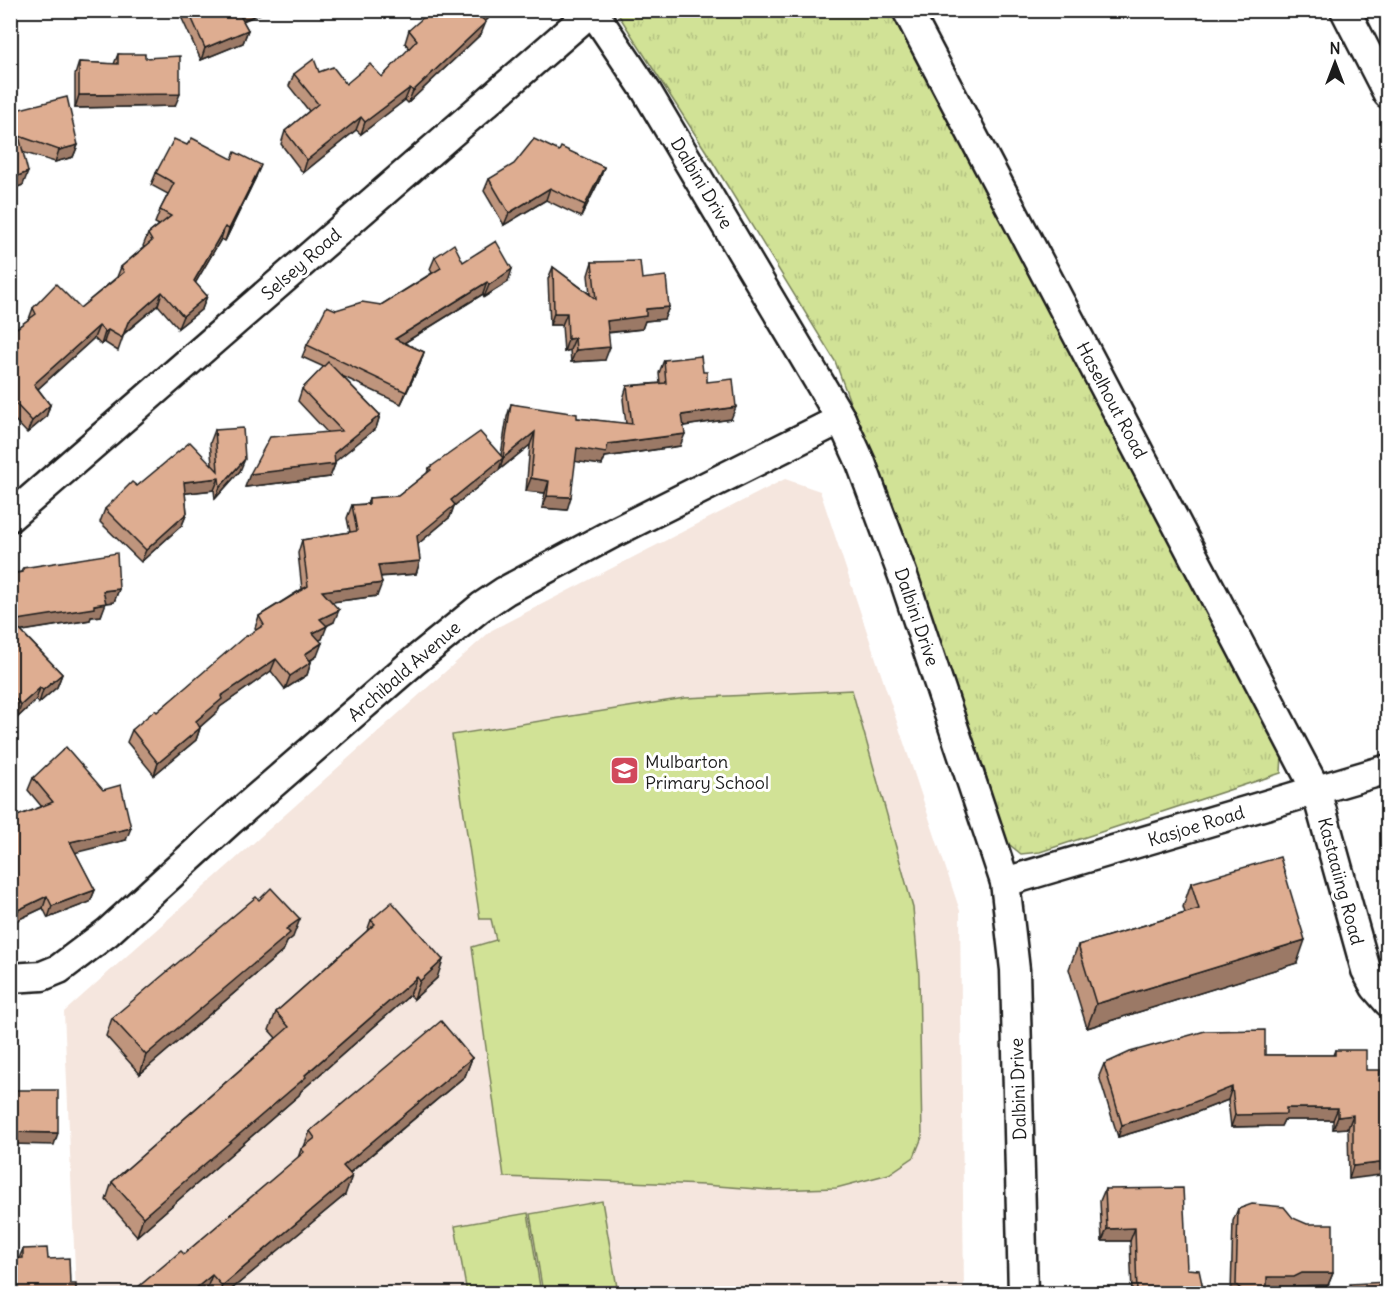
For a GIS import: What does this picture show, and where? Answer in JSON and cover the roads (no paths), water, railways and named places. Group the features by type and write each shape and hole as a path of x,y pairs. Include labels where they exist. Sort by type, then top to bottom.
{"street":[{"name":"Haselhout Road","path":"907,10 1316,790"},
{"path":"1345,10 1388,94"},
{"name":"Dalbini Drive","path":"592,11 647,92 841,419 861,463 903,576 1005,882 1015,970 1023,1293"},
{"name":"Selsey Road","path":"10,518 592,11"},
{"name":"Archibald Avenue","path":"10,978 42,976 58,969 108,932 230,821 412,663 481,607 505,591 618,531 841,419"},
{"name":"Kasjoe Road","path":"1005,882 1388,769"},
{"name":"Kastaaiing Road","path":"1316,790 1366,970 1375,987 1388,1002"}],"place":[{"name":"Mulbarton Primary School","path":"624,771"}]}
